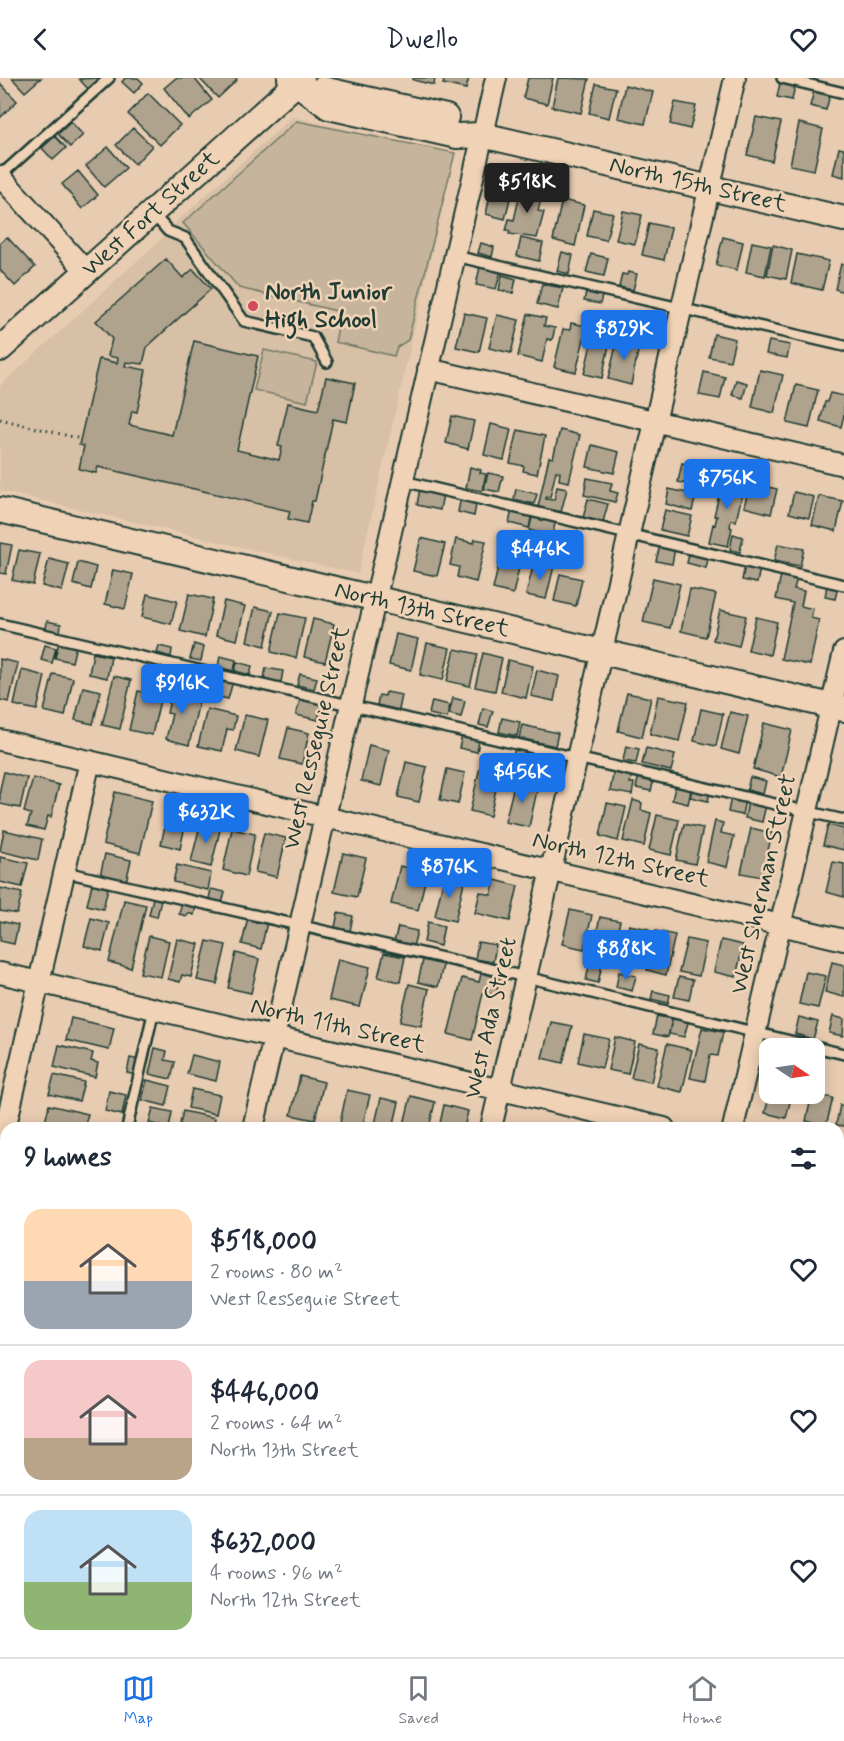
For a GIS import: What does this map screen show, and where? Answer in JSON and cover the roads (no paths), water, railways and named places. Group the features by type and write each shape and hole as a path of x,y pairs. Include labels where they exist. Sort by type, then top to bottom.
{"street":[{"name":"West Resseguie Street","path":"254,1122 496,78"},
{"name":"West Ada Street","path":"492,1122 735,78"},
{"name":"North 15th Street","path":"296,80 459,120 482,135 844,219"},
{"name":"West Fort Street","path":"0,349 296,80"},
{"path":"0,176 87,271"},
{"path":"428,369 844,465"},
{"name":"North 13th Street","path":"0,510 838,708"},
{"name":"West Sherman Street","path":"734,1122 807,811 838,708 844,652"},
{"name":"North 12th Street","path":"0,740 844,940"},
{"path":"3,1122 7,1092 39,982 90,761"},
{"name":"North 11th Street","path":"0,973 638,1122"}],"lane":[{"path":"0,176 109,78"},
{"path":"782,78 844,93"},
{"path":"152,212 168,231 185,238 244,321 313,337 327,362"},
{"path":"454,256 844,346"},
{"path":"403,481 844,585"},
{"path":"0,624 844,820"},
{"path":"64,872 526,977 844,1054"},
{"path":"128,1122 154,1009"}],"place":[{"name":"North Junior High School","path":"253,306"}]}
